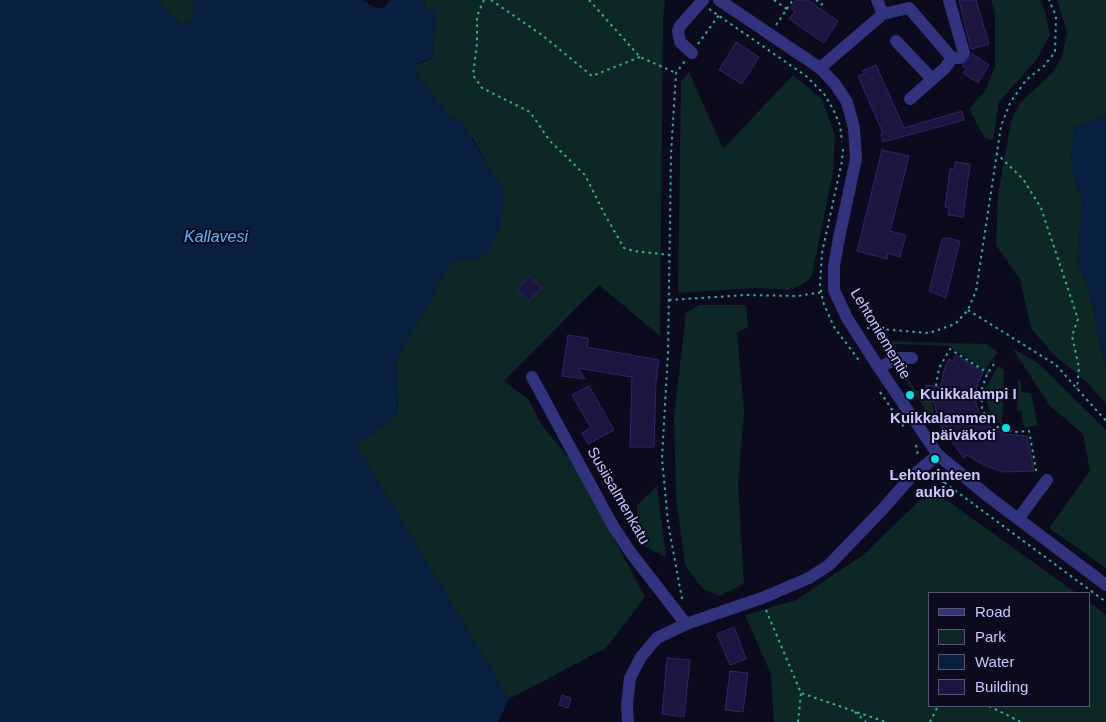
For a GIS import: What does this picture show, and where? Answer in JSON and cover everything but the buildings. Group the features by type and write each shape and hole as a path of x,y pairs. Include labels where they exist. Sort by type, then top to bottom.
{"street":[{"name":"Lehtoniementie","path":"719,0 820,68 836,84 847,102 856,146 856,159 834,266 834,290 847,318 879,368 938,455 956,472 1106,585"},
{"path":"877,0 883,14"},
{"path":"910,99 952,58 960,58 964,53 949,0"},
{"path":"692,53 680,42 678,31 680,26 702,2"},
{"path":"820,68 883,14 908,8 952,58"},
{"path":"896,41 932,79"},
{"path":"879,368 897,358 912,358"},
{"name":"Susiisalmenkatu","path":"532,377 614,526 631,553 686,624"},
{"path":"628,722 627,705 630,678 641,657 657,638 686,624 762,598 809,578 829,565 881,512 911,477 938,455"},
{"path":"1018,519 1047,480"}],"path":[{"path":"484,0 477,16 474,75 482,88 530,112 550,141 585,175 624,248 670,255"},
{"path":"491,0 542,35 592,76 640,57"},
{"path":"589,0 640,57 676,73"},
{"path":"774,0 787,9"},
{"path":"775,26 793,0"},
{"path":"816,0 822,4 819,8"},
{"path":"865,328 929,334 955,324 968,310 976,291 1001,126 1010,103 1026,80 1044,66 1055,52 1056,16 1049,0"},
{"path":"702,2 806,76 824,94 840,125 843,146 842,162 822,253 820,269 822,292 827,313 834,328 865,369"},
{"path":"683,605 668,523 662,458 669,300 670,154 676,73 718,15"},
{"path":"996,153 1023,179 1041,208 1078,319 1072,336 1078,368 1077,389"},
{"path":"669,300 746,295 798,296 822,292"},
{"path":"968,310 1056,365 1106,422"},
{"path":"936,386 939,368 950,349 988,373"},
{"path":"994,364 988,373 981,391 982,409 986,417 998,427 1014,432 1029,431 1037,474 1032,481"},
{"path":"878,390 908,433"},
{"path":"924,419 936,416"},
{"path":"956,472 945,483 1106,602"},
{"path":"762,598 801,693 798,722"},
{"path":"801,693 886,722"},
{"path":"930,722 938,707"},
{"path":"991,707 1021,722"},
{"path":"853,711 866,722"}],"green space":[{"path":"157,0 192,0 194,14 192,19 182,25"},
{"path":"424,0 665,0 663,20 660,336 599,285 504,381 528,399 541,424 574,464 645,597 606,648 509,699 356,445 398,413 396,361 442,279 445,268 452,261 478,258 489,247 503,186 495,178 472,137 449,116 416,73 416,65 433,58 435,12 426,11"},
{"path":"991,0 1040,0 1045,11 1050,35 1037,59 999,102 993,140 985,138 969,109 985,91 995,66 995,13"},
{"path":"1057,0 1106,0 1106,117 1096,118 1075,127 1071,158 1076,185 1083,199 1077,263 1088,286 1106,368 1106,404 1088,383 1053,354 1031,328 1020,279 996,245 998,195 1011,121 1020,103 1052,73 1062,57 1067,32"},
{"path":"689,72 723,149 793,75 822,99 835,135 833,173 812,275 806,282 791,290 753,288 678,293 681,82"},
{"path":"699,305 746,305 748,327 737,333 744,411 738,486 744,584 719,596 702,588 685,565 676,496 674,417 686,313"},
{"path":"881,341 986,344 998,352 985,370 949,346 893,344 893,352 889,355"},
{"path":"1012,348 1039,364 1106,430 1106,568 1049,528 1090,471 1083,434 1050,406"},
{"path":"895,365 909,365 902,370 916,391 926,387 925,401 932,401 934,413 929,415"},
{"path":"998,366 1004,370 1003,393 985,389"},
{"path":"1018,379 1021,381 1021,392 1031,393 1038,425 1024,428 1021,411 1017,411"},
{"path":"985,396 1003,396 1002,425 991,416"},
{"path":"657,486 666,557 643,546 638,532 637,505"},
{"path":"930,488 1075,592 928,592 928,707 1091,707 1091,604 1106,615 1106,722 774,722 771,674 745,615 796,600 863,555"}],"water":[{"name":"Kallavesi","path":"0,0 157,0 182,25 192,19 194,14 192,0 362,0 374,7 382,8 386,6 389,0 424,0 426,11 433,10 435,12 433,58 416,65 416,73 449,116 461,120 495,178 503,186 504,198 500,228 489,247 489,253 479,258 452,261 445,268 442,279 396,361 398,413 356,445 509,699 498,722 0,722"},
{"path":"1106,117 1106,368 1088,286 1077,263 1083,199 1076,185 1071,158 1075,127 1096,118"}],"place":[{"name":"Kuikkalampi I","path":"910,395"},
{"name":"Kuikkalammen päiväkoti","path":"1006,428"},
{"name":"Lehtorinteen aukio","path":"935,459"}]}
